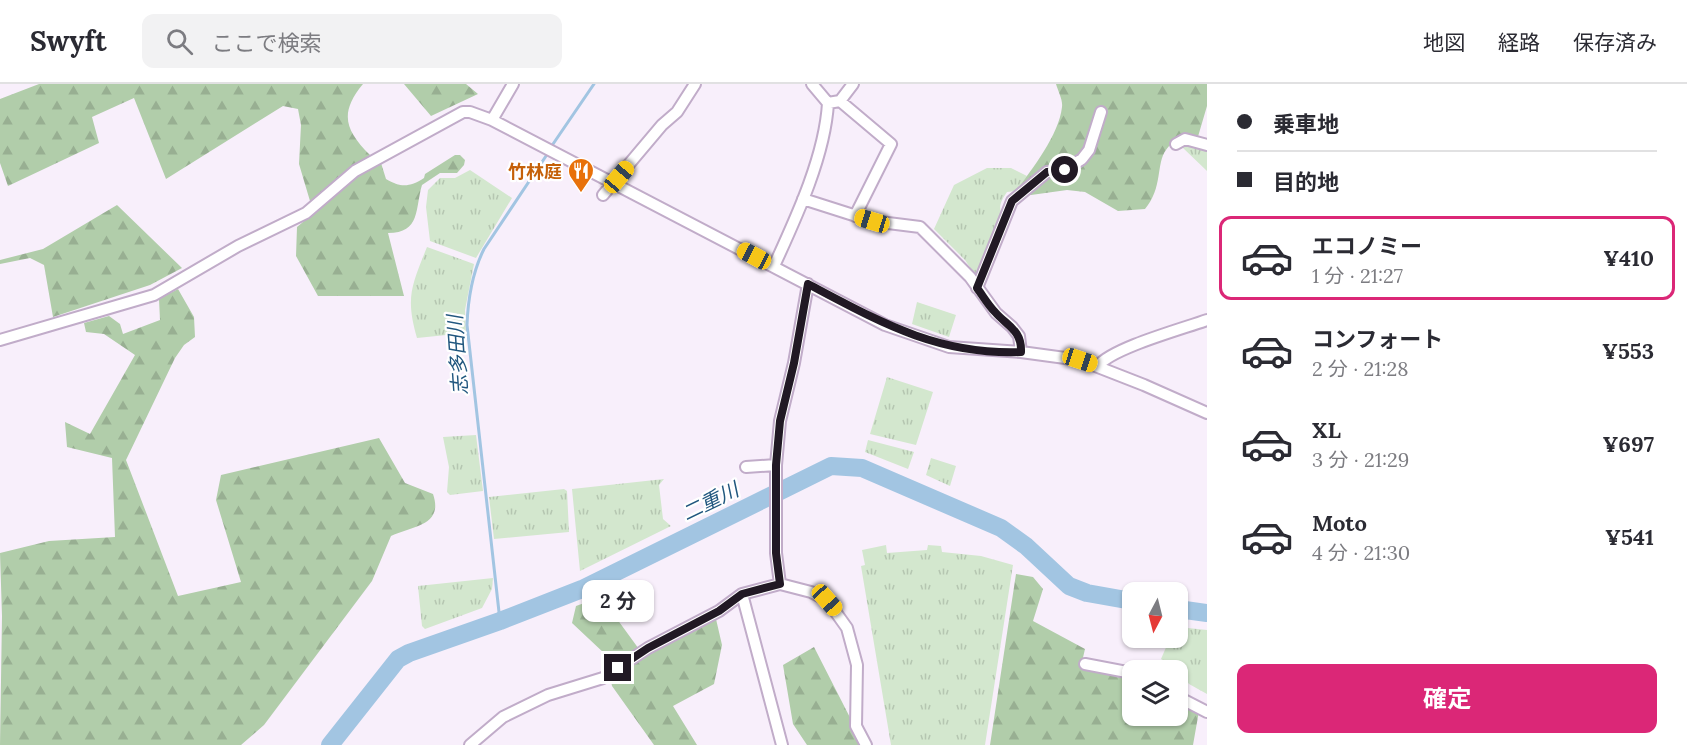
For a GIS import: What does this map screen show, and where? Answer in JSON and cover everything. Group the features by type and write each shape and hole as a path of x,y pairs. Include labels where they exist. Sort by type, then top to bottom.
{"street":[{"path":"492,120 513,84"},
{"path":"603,195 662,125 677,112 695,84"},
{"path":"812,84 828,103"},
{"path":"828,103 840,101 853,84"},
{"path":"840,101 891,144 855,216"},
{"path":"775,263 803,199 820,143 828,103"},
{"path":"0,340 154,295 238,246 306,213 355,171 463,112 470,111 775,263 808,284 885,325 925,340 977,351 1021,352 1062,357 1098,366 1207,413"},
{"path":"977,288 1012,201 1038,177 1047,172 1065,170 1082,159 1089,150 1101,112"},
{"path":"1176,144 1185,138 1207,145"},
{"path":"803,199 855,216 920,227 970,277 996,314 1012,327 1019,336 1021,352"},
{"path":"780,584 776,553 775,481 780,421 794,363 808,284"},
{"path":"1098,366 1103,360 1143,342 1207,320"},
{"path":"746,467 776,465"},
{"path":"470,745 503,717 548,695 603,678 648,648 719,611 742,594 780,584 811,592 827,600 847,628 857,665 856,726 866,745"},
{"path":"742,594 782,745"},
{"path":"1085,664 1122,671"},
{"path":"1188,702 1207,712"}],"green space":[{"path":"39,84 363,84 350,104 348,121 355,137 370,155 310,201 299,164 301,125 298,109 283,106 166,179 134,98 92,117 99,143 8,186 0,163 0,99"},
{"path":"404,84 466,84 478,94 431,116"},
{"path":"1056,84 1207,84 1207,106 1197,140 1181,136 1167,148 1161,162 1157,185 1145,209 1118,211 1085,192 1067,190 1031,195 1016,191 1030,173 1056,129 1062,104"},
{"path":"1183,141 1207,148 1207,171 1183,148"},
{"path":"455,155 460,155 465,160 464,165 457,173 440,173 422,185 415,218 411,224 399,232 388,233 404,296 318,296 296,256 297,227 363,172 381,163 386,179 405,185 424,178 425,174"},
{"path":"987,168 1011,168 1027,176 1016,191 1007,192 1002,201 1000,209 1002,216 977,278 965,260 934,229 954,185"},
{"path":"470,170 512,198 476,258 430,241 426,207 428,190 440,178 455,178"},
{"path":"117,205 182,268 150,285 53,317 44,265 30,258 0,264 0,260 43,249"},
{"path":"427,247 474,264 465,310 466,333 417,338 411,312 412,291"},
{"path":"178,289 194,317 195,337 184,345 175,358 126,460 178,596 241,582 216,500 221,475 379,438 405,483 433,494 434,513 424,523 391,536 372,581 264,725 241,745 0,745 2,616 0,553 49,541 115,537 112,458 67,447 65,422 90,434 135,355 104,334 86,332 84,323 109,316 120,324 123,334 160,320 159,299"},
{"path":"917,302 956,315 949,337 912,324"},
{"path":"887,377 933,392 916,445 870,434"},
{"path":"476,435 483,491 450,495 447,492 449,467 443,437"},
{"path":"868,440 914,452 908,469 865,452"},
{"path":"931,458 956,466 950,486 926,475"},
{"path":"664,479 659,485 663,519 671,526 580,571 572,489"},
{"path":"564,489 567,491 569,532 494,539 489,497"},
{"path":"886,545 887,553 927,550 928,545 941,546 942,552 981,556 1013,565 985,745 891,745 861,566 865,565 862,550"},
{"path":"1016,574 1033,577 1043,589 1033,621 1085,649 1081,666 1122,675 1122,726 1188,726 1188,705 1199,711 1193,745 990,745"},
{"path":"493,578 492,589 482,608 425,629 422,626 418,586"},
{"path":"601,597 644,656 716,619 722,645 714,684 673,706 697,745 654,745 612,686 605,654 572,623 576,606"},
{"path":"1188,628 1207,630 1207,694 1188,683 1188,660 1161,659 1166,648 1188,648"},
{"path":"814,647 864,745 807,745 793,724 783,665"}],"waterway":[{"name":"志多田川","path":"551,147 594,84"},
{"name":"志多田川","path":"500,621 467,325 468,305 471,286 484,249 548,153"},
{"name":"二重川","path":"330,745 398,659 582,589 831,466 862,468 1001,528 1026,546 1069,586 1087,593 1122,599"},
{"name":"二重川","path":"1188,610 1207,613"}],"place":[{"name":"竹林庭","path":"581,194"}],"route":[{"path":"618,668 648,648 719,611 742,594 780,584 776,553 775,501 780,421 794,363 805,290 808,284 903,333 949,347 977,351 1021,352 1019,336 996,314 977,288 1012,201 1038,177 1047,172 1065,170"}]}
